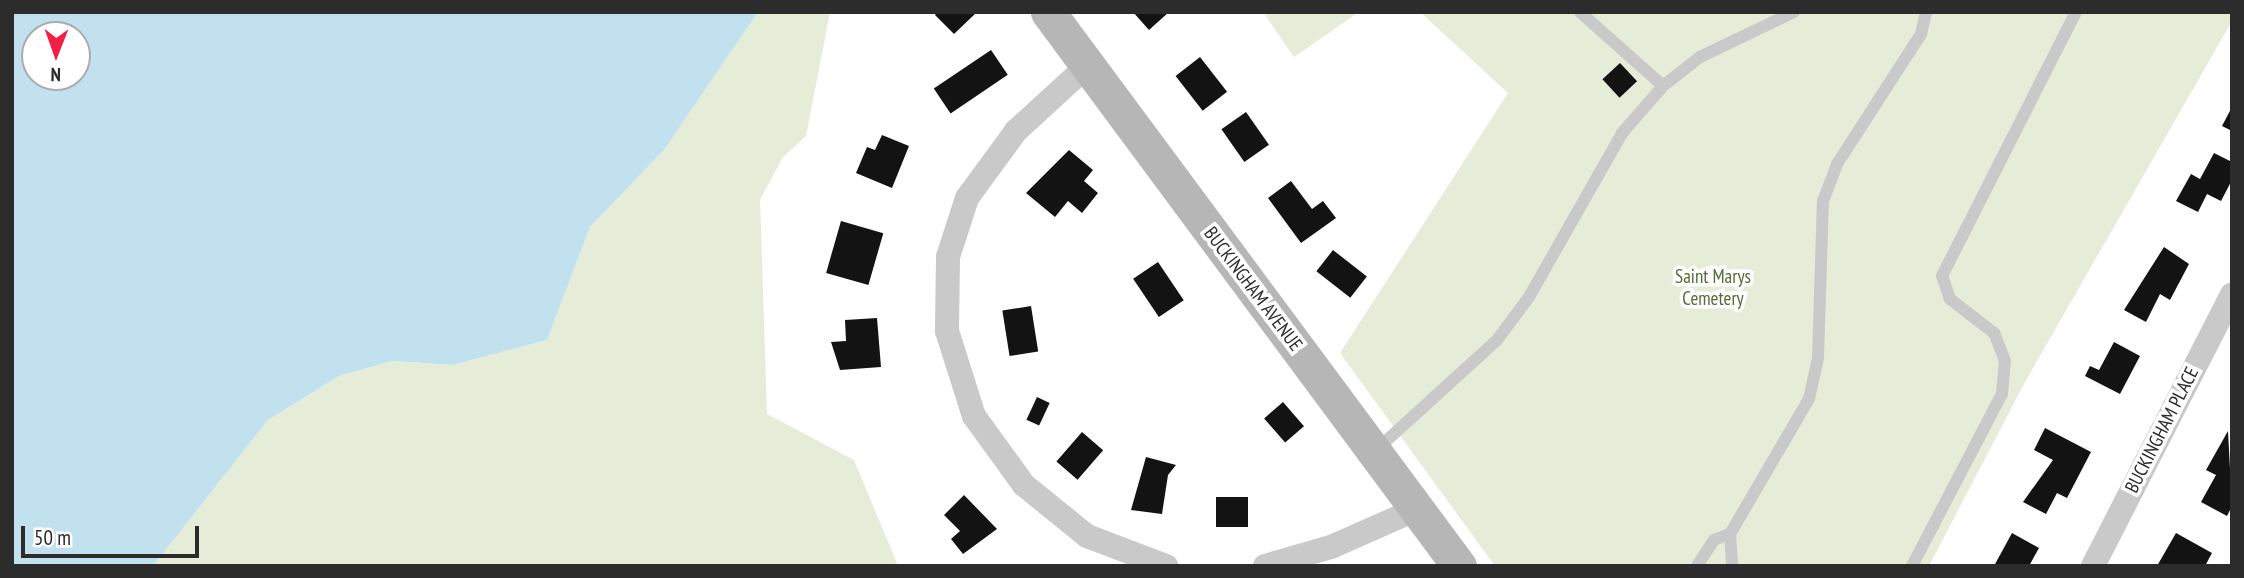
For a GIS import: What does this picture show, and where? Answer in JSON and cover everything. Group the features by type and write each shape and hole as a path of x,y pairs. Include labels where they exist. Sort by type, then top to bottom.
{"main road":[{"name":"BUCKINGHAM AVENUE","path":"1048,12 1460,566"}],"street":[{"path":"1088,65 1016,131 967,198 948,257 947,331 974,416 1024,485 1087,536 1166,566"},
{"name":"BUCKINGHAM PLACE","path":"2093,566 2232,294"},
{"path":"1265,566 1331,547 1417,509"}],"lane":[{"path":"1580,12 1663,86"},
{"path":"1374,452 1497,340 1551,262 1622,133 1663,86 1700,57 1794,12"},
{"path":"1732,566 1730,534 1815,379 1823,201 1838,164 1921,34 1926,12"},
{"path":"1912,566 2002,394 2005,361 1994,333 1950,299 1942,276 2076,12"},
{"path":"1697,566 1714,540 1730,534"}],"green space":[{"path":"758,12 830,12 806,136 783,157 760,200 767,414 854,460 898,566 153,566 268,420 339,376 392,361 453,365 547,340 590,227 664,150"},
{"path":"1263,12 1359,12 1294,57"},
{"name":"Saint Marys Cemetery","path":"1420,12 2232,12 2232,21 2025,382 1929,566 1495,566 1340,353 1508,93"}],"water":[{"path":"12,12 758,12 664,150 590,227 547,340 453,365 392,361 339,376 268,420 153,566 12,566"}],"building":[{"path":"937,12 977,12 954,34 935,15"},
{"path":"1133,12 1169,12 1149,30"},
{"path":"991,50 1008,75 951,113 934,89"},
{"path":"1200,57 1227,92 1203,111 1176,76"},
{"path":"1620,63 1637,81 1619,98 1602,79"},
{"path":"2232,107 2232,131 2222,126"},
{"path":"1246,112 1269,145 1244,162 1221,129"},
{"path":"882,135 909,146 892,188 856,173 867,147 875,150"},
{"path":"1069,150 1093,170 1084,181 1098,193 1082,213 1068,201 1055,217 1026,193"},
{"path":"2214,153 2232,162 2232,180 2221,201 2207,194 2198,212 2176,201 2191,174 2200,179"},
{"path":"1291,181 1312,209 1323,201 1336,218 1301,243 1268,198"},
{"path":"841,221 883,233 868,285 826,273"},
{"path":"2164,247 2189,264 2170,300 2160,294 2146,322 2124,310"},
{"path":"1333,250 1367,276 1350,298 1316,271"},
{"path":"1158,262 1184,300 1159,317 1133,279"},
{"path":"1031,306 1038,351 1010,356 1002,311"},
{"path":"877,318 881,367 840,370 831,342 846,341 845,320"},
{"path":"2114,342 2140,356 2120,394 2085,376 2090,366 2099,370"},
{"path":"1037,397 1050,403 1039,426 1026,420"},
{"path":"1283,402 1304,426 1285,443 1264,418"},
{"path":"2045,428 2091,452 2067,498 2057,493 2046,514 2023,502 2053,460 2034,450"},
{"path":"2228,431 2232,506 2227,516 2201,502 2216,475 2206,470"},
{"path":"1082,432 1103,450 1078,480 1056,461"},
{"path":"1146,457 1176,465 1168,475 1162,514 1131,510"},
{"path":"964,495 997,529 963,554 951,539 960,531 944,515"},
{"path":"1216,497 1248,497 1248,527 1216,527"},
{"path":"2012,533 2039,548 2029,566 1994,566"},
{"path":"2176,533 2212,553 2205,566 2157,566"}]}
